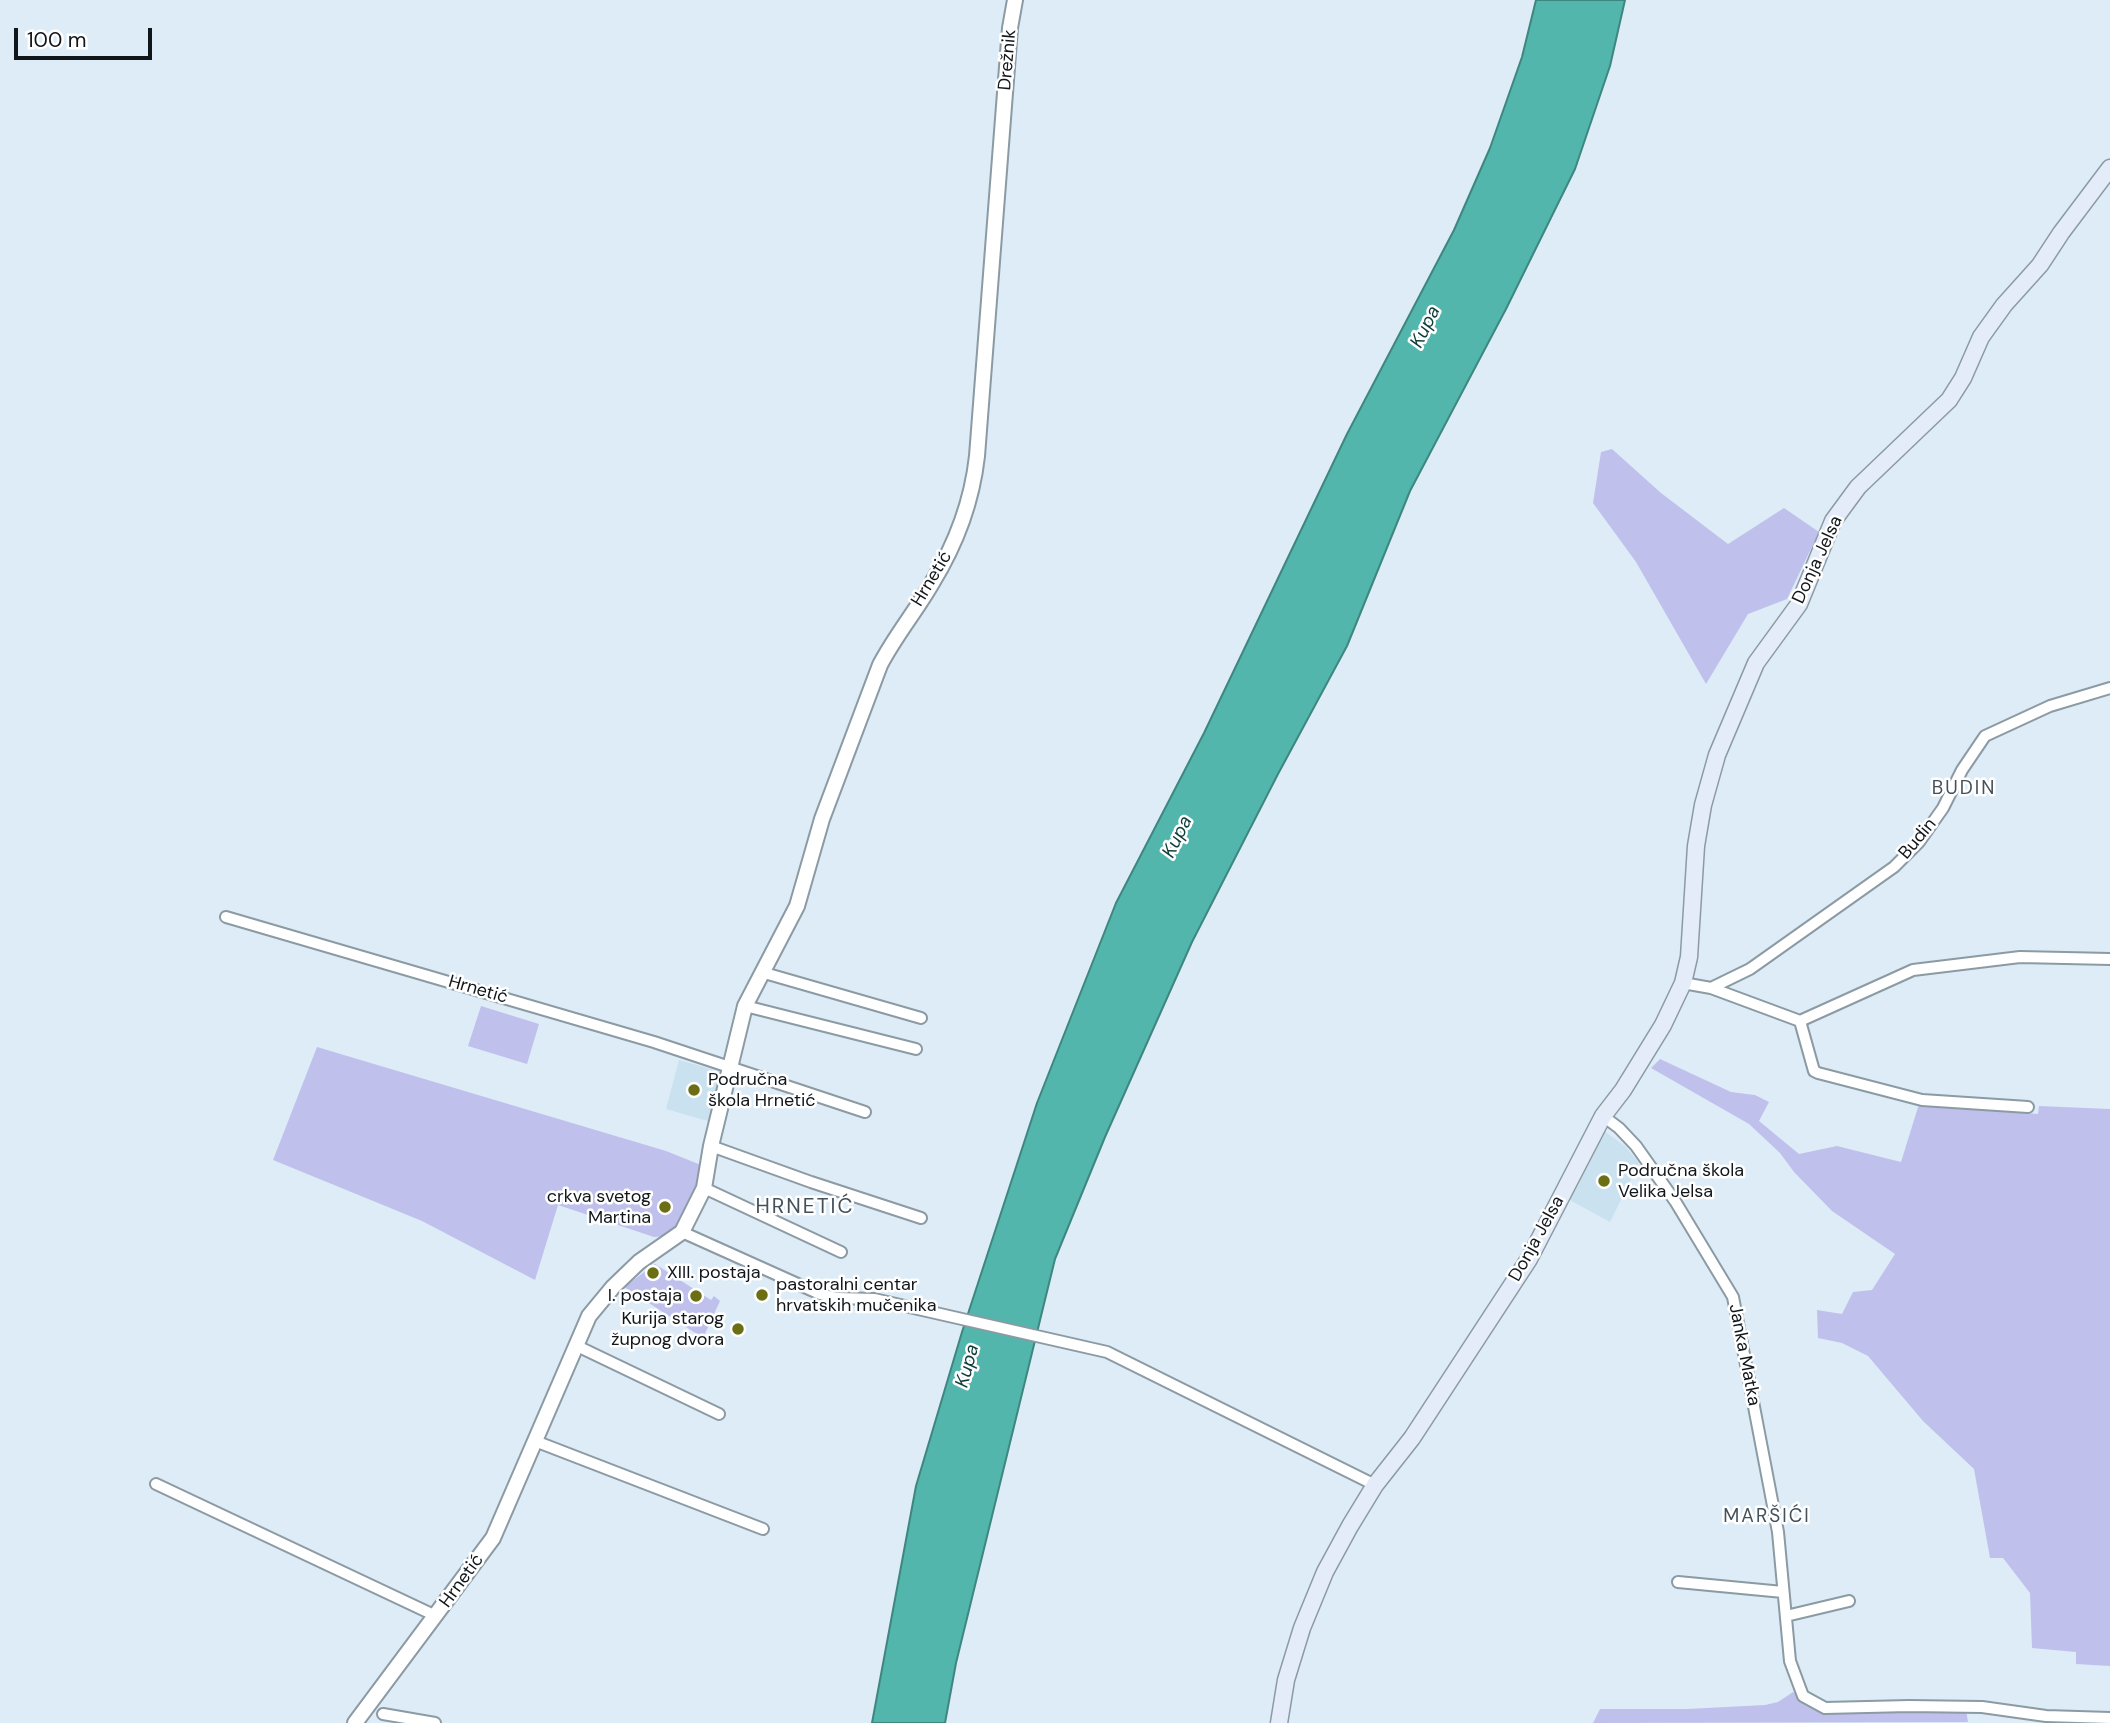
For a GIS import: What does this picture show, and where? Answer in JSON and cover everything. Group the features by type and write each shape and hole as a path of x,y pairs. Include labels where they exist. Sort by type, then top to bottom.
{"main road":[{"name":"Donja Jelsa","path":"1279,1723 1286,1680 1302,1628 1325,1572 1375,1485 1412,1438 1529,1259 1603,1116 1623,1090 1663,1025 1684,983 1689,957 1696,846 1703,805 1717,755 1756,663 1799,604 1833,521 1858,487 1949,400 1963,378 1981,337 2004,305 2040,265 2110,168"}],"street":[{"name":"Drežnik","path":"1003,120 1010,28 1015,0"},
{"name":"Hrnetić","path":"355,1723 492,1538 589,1316 613,1287 648,1255 682,1233 704,1188 711,1146 745,1006 797,906 822,818 880,665 892,641 941,568 971,495 977,456 1003,120"},
{"name":"Budin","path":"1711,988 1750,969 1894,867 1919,842 1943,808 1962,770 1984,736 2050,706 2110,688"},
{"name":"Hrnetić","path":"226,917 654,1042 729,1068"},
{"path":"1800,1021 1913,970 2020,957 2110,959"},
{"path":"761,972 921,1018"},
{"path":"1684,983 1711,988 1800,1021 1814,1071 1818,1073 1923,1101 2028,1107"},
{"path":"745,1006 916,1049"},
{"path":"729,1068 865,1112"},
{"name":"Janka Matka","path":"1603,1116 1636,1146 1675,1201 1733,1297 1778,1532 1790,1661 1803,1696 1825,1708 1982,1707 2046,1716 2110,1718"},
{"path":"711,1146 921,1218"},
{"path":"704,1188 841,1252"},
{"path":"682,1233 820,1294 837,1298 874,1299 1107,1352 1375,1485"},
{"path":"575,1345 719,1414"},
{"path":"534,1441 763,1529"},
{"path":"156,1484 436,1616"},
{"path":"1678,1582 1783,1592"},
{"path":"1786,1616 1849,1601"},
{"path":"367,1707 387,1719 435,1723"}],"shaded area":[{"path":"1612,449 1661,493 1728,544 1784,508 1819,532 1787,599 1748,614 1706,684 1636,562 1593,503 1601,452"},
{"path":"481,1006 539,1024 527,1064 468,1046"},
{"path":"317,1047 666,1151 701,1165 690,1211 676,1230 654,1237 558,1205 535,1280 422,1221 273,1160"},
{"path":"1660,1059 1731,1092 1755,1095 1769,1102 1759,1121 1799,1154 1837,1146 1901,1162 1919,1104 2038,1114 2039,1106 2110,1109 2110,1666 2076,1664 2076,1652 2032,1648 2030,1593 2003,1558 1990,1558 1974,1469 1923,1421 1868,1356 1842,1343 1818,1338 1817,1310 1842,1314 1853,1292 1872,1290 1895,1254 1832,1211 1794,1172 1780,1153 1749,1124 1651,1068"},
{"name":"Područna škola Hrnetić","path":"679,1060 722,1072 708,1121 666,1109"},
{"name":"Područna škola Velika Jelsa","path":"1604,1131 1625,1146 1639,1163 1610,1222 1568,1199"},
{"path":"655,1264 711,1300 714,1296 720,1301 703,1338 624,1287"},
{"path":"1793,1692 1816,1708 1966,1710 1968,1722 1593,1723 1600,1709 1687,1709 1765,1705 1778,1702"}],"water":[{"name":"Kupa","path":"1536,0 1625,0 1610,66 1575,169 1506,309 1410,491 1347,646 1192,942 1105,1137 1055,1259 956,1663 945,1723 872,1723 916,1486 962,1332 1037,1103 1116,903 1204,733 1347,434 1454,230 1490,148 1522,57"}],"place":[{"name":"Područna škola Hrnetić","path":"694,1090"},
{"name":"Područna škola Velika Jelsa","path":"1604,1181"},
{"name":"crkva svetog Martina","path":"665,1207"},
{"name":"XIII. postaja","path":"653,1273"},
{"name":"pastoralni centar hrvatskih mučenika","path":"762,1295"},
{"name":"I. postaja","path":"696,1296"},
{"name":"Kurija starog župnog dvora","path":"738,1329"}],"district":[{"name":"BUDIN","path":"1964,789"},
{"name":"HRNETIĆ","path":"805,1207"},
{"name":"MARŠIĆI","path":"1767,1517"}]}
